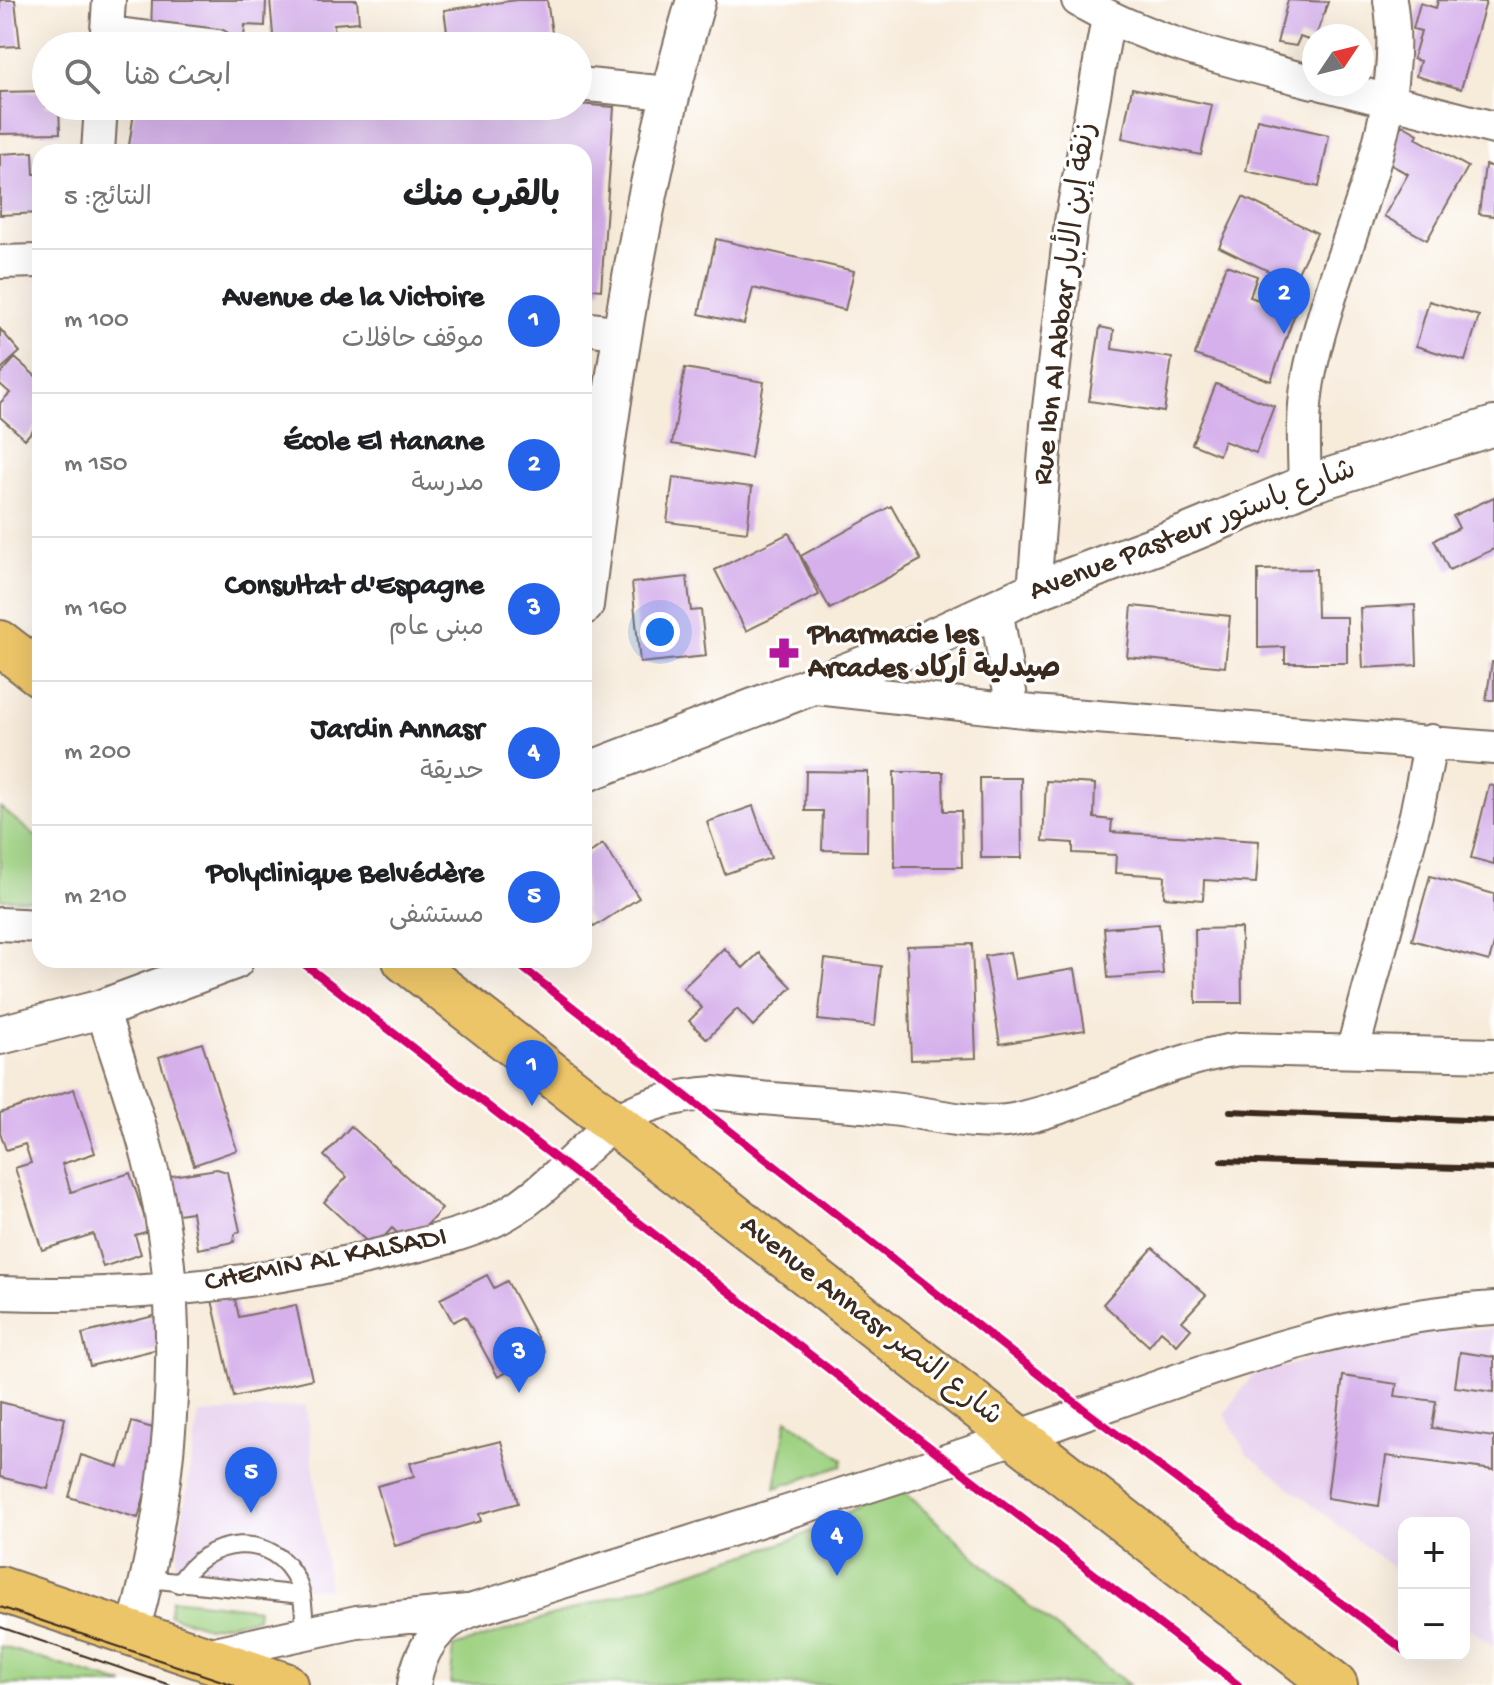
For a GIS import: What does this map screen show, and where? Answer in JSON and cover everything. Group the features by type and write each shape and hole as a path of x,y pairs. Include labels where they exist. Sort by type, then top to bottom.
{"main road":[{"path":"0,643 32,668"},
{"name":"Avenue Annasr شارع النصر","path":"415,968 1335,1685"},
{"path":"0,1589 133,1631 285,1685"}],"street":[{"path":"107,32 109,0"},
{"path":"592,549 623,333 668,93 696,0"},
{"path":"1078,0 1108,18 1240,63 1302,79"},
{"path":"1305,485 1304,417 1308,380 1391,99 1394,35 1390,0"},
{"name":"Rue Ibn Al Abbar زنقة إبن الأبار","path":"1034,591 1047,425 1071,222 1108,18"},
{"path":"592,85 668,93"},
{"path":"1374,95 1494,128"},
{"path":"99,144 100,120"},
{"path":"0,262 32,261"},
{"path":"592,329 623,333"},
{"name":"Avenue Pasteur شارع باستور","path":"592,770 910,648 1034,591 1189,533 1305,485 1494,426"},
{"path":"996,608 1013,710"},
{"path":"805,686 1013,710 1494,748"},
{"path":"1353,1049 1416,815 1431,741"},
{"path":"0,924 32,926"},
{"path":"0,1035 102,1009 212,968"},
{"path":"102,1009 142,1136 161,1214 168,1290 167,1436 158,1533 164,1581 133,1631"},
{"path":"614,1123 687,1095 715,1093 886,1108 988,1122 1016,1120 1201,1055 1239,1049 1353,1049 1494,1055"},
{"name":"CHEMIN AL KALSADI","path":"0,1293 168,1290 311,1270 460,1235 534,1197 614,1123"},
{"path":"414,1685 420,1660 435,1635 457,1616 470,1611 1019,1437 1130,1395 1242,1359 1383,1323 1447,1311 1494,1308"},
{"path":"201,1656 305,1632 395,1616 470,1611"}],"lane":[{"path":"164,1581 186,1571 209,1551 222,1546 252,1545 279,1558 297,1581 302,1595 305,1632"},
{"path":"164,1581 302,1595"}],"shaded area":[{"path":"1494,1329 1494,1647 1470,1629 1470,1517 1398,1517 1398,1572 1247,1454 1225,1414 1252,1376 1413,1330"},
{"path":"306,1406 329,1589 173,1579 199,1414"}],"green space":[{"path":"0,807 32,833 32,900 0,899"},
{"path":"787,1419 843,1459 842,1466 775,1488"},
{"path":"899,1487 1030,1607 1129,1685 450,1684 454,1647 795,1539"},
{"path":"172,1599 258,1609 257,1618 207,1627 169,1615"},
{"path":"0,1646 125,1685 0,1684"}],"building":[{"path":"0,0 15,0 20,46 0,47"},
{"path":"152,0 266,0 265,26 245,25 244,32 151,32"},
{"path":"270,0 357,0 359,22 334,24 334,32 273,32"},
{"path":"517,0 547,0 552,32 447,32 444,10"},
{"path":"1288,0 1328,2 1320,24 1302,24 1302,38 1296,46 1277,43"},
{"path":"1438,0 1486,2 1461,89 1416,76 1420,61 1413,59 1421,31 1413,29 1420,3 1436,8"},
{"path":"1132,88 1212,105 1201,155 1122,138"},
{"path":"32,91 32,120 60,120 60,133 0,134 0,92"},
{"path":"592,105 614,107 601,290 592,289 592,144 129,144 133,120 592,120"},
{"path":"1257,119 1329,135 1319,187 1246,171"},
{"path":"1402,125 1418,134 1416,138 1468,167 1427,240 1384,216 1408,174 1382,160"},
{"path":"32,152 32,213 0,215 0,154"},
{"path":"1485,165 1494,167 1494,216 1479,214"},
{"path":"1243,197 1317,233 1293,283 1219,247"},
{"path":"716,239 854,271 845,310 753,288 744,324 699,314"},
{"path":"1226,265 1257,276 1250,297 1295,313 1271,381 1195,355"},
{"path":"1429,301 1479,316 1465,361 1416,346"},
{"path":"1100,327 1114,330 1112,349 1172,358 1164,412 1089,401"},
{"path":"0,329 20,352 0,370"},
{"path":"15,358 32,373 32,431 25,439 0,417 0,403 10,393 0,384 0,375"},
{"path":"685,368 764,382 751,458 672,444"},
{"path":"1216,384 1274,406 1256,453 1224,441 1219,455 1192,444"},
{"path":"673,477 752,487 747,532 667,522"},
{"path":"1494,497 1494,549 1449,570 1434,540 1459,528 1453,516"},
{"path":"891,506 921,560 830,609 801,556"},
{"path":"789,533 819,595 746,631 715,570"},
{"path":"1316,569 1317,617 1347,617 1347,663 1285,663 1285,647 1258,648 1258,570"},
{"path":"687,577 691,611 701,610 706,656 640,663 632,583"},
{"path":"1415,605 1417,665 1363,668 1360,608"},
{"path":"1132,606 1230,616 1225,667 1127,657"},
{"path":"1492,662 1494,700 1486,700"},
{"path":"806,771 868,772 867,851 822,850 823,811 805,811"},
{"path":"894,772 943,772 944,811 961,811 962,867 895,867"},
{"path":"980,778 1021,778 1022,858 981,858"},
{"path":"1046,781 1095,784 1094,818 1112,820 1111,832 1259,841 1256,883 1204,880 1203,900 1164,897 1165,876 1115,873 1116,855 1073,853 1073,843 1043,841"},
{"path":"1489,785 1494,786 1494,864 1471,858"},
{"path":"753,806 771,858 725,874 707,822"},
{"path":"603,844 639,898 594,927 592,924 592,852"},
{"path":"1430,876 1494,894 1494,944 1489,961 1412,940"},
{"path":"1159,924 1163,974 1108,978 1104,928"},
{"path":"1241,928 1242,1003 1196,1003 1195,929"},
{"path":"972,944 976,1058 911,1060 907,946"},
{"path":"724,948 743,968 759,953 792,987 753,1026 737,1009 707,1039 689,1021 702,1008 683,988"},
{"path":"1010,952 1015,979 1075,969 1085,1030 1000,1044 985,956"},
{"path":"825,959 881,966 875,1026 818,1020"},
{"path":"202,1043 237,1150 194,1165 159,1057"},
{"path":"74,1089 95,1153 62,1164 71,1192 130,1173 149,1231 135,1235 141,1254 103,1267 93,1234 42,1250 15,1168 31,1163 25,1144 6,1150 0,1132 0,1113"},
{"path":"351,1126 442,1209 409,1244 392,1228 374,1248 324,1202 347,1177 324,1156"},
{"path":"217,1169 227,1172 240,1231 235,1234 234,1242 198,1249 192,1212 171,1215 165,1177"},
{"path":"1153,1248 1206,1295 1182,1321 1191,1329 1177,1345 1161,1331 1149,1346 1103,1304"},
{"path":"487,1275 494,1288 507,1281 545,1352 498,1377 465,1316 453,1322 440,1299"},
{"path":"234,1295 239,1317 296,1305 312,1379 234,1397 212,1300"},
{"path":"154,1316 162,1348 90,1366 82,1334"},
{"path":"1460,1352 1494,1357 1494,1392 1455,1387"},
{"path":"1343,1376 1397,1384 1395,1396 1436,1401 1432,1428 1494,1437 1494,1470 1386,1456 1379,1506 1327,1498"},
{"path":"0,1402 65,1418 48,1489 0,1477"},
{"path":"132,1422 163,1431 138,1518 69,1497 81,1455 119,1467"},
{"path":"501,1441 518,1503 479,1514 481,1521 395,1546 377,1486 414,1476 410,1463"}],"tram line":[{"path":"0,1607 234,1685"},
{"path":"0,1627 170,1685"}],"railway":[{"path":"1230,1111 1494,1121"},
{"path":"1221,1161 1494,1169"}],"cycle path":[{"path":"309,968 1238,1685"},
{"path":"523,968 1086,1411 1398,1645"}],"place":[{"name":"École El Hanane","path":"1284,334"},
{"name":"Pharmacie les Arcades صيدلية أركاد","path":"784,653"},
{"name":"Avenue de la Victoire","path":"532,1106"},
{"name":"Consultat d'Espagne","path":"519,1393"},
{"name":"Polyclinique Belvédère","path":"251,1513"},
{"name":"Jardin Annasr","path":"837,1576"}]}
